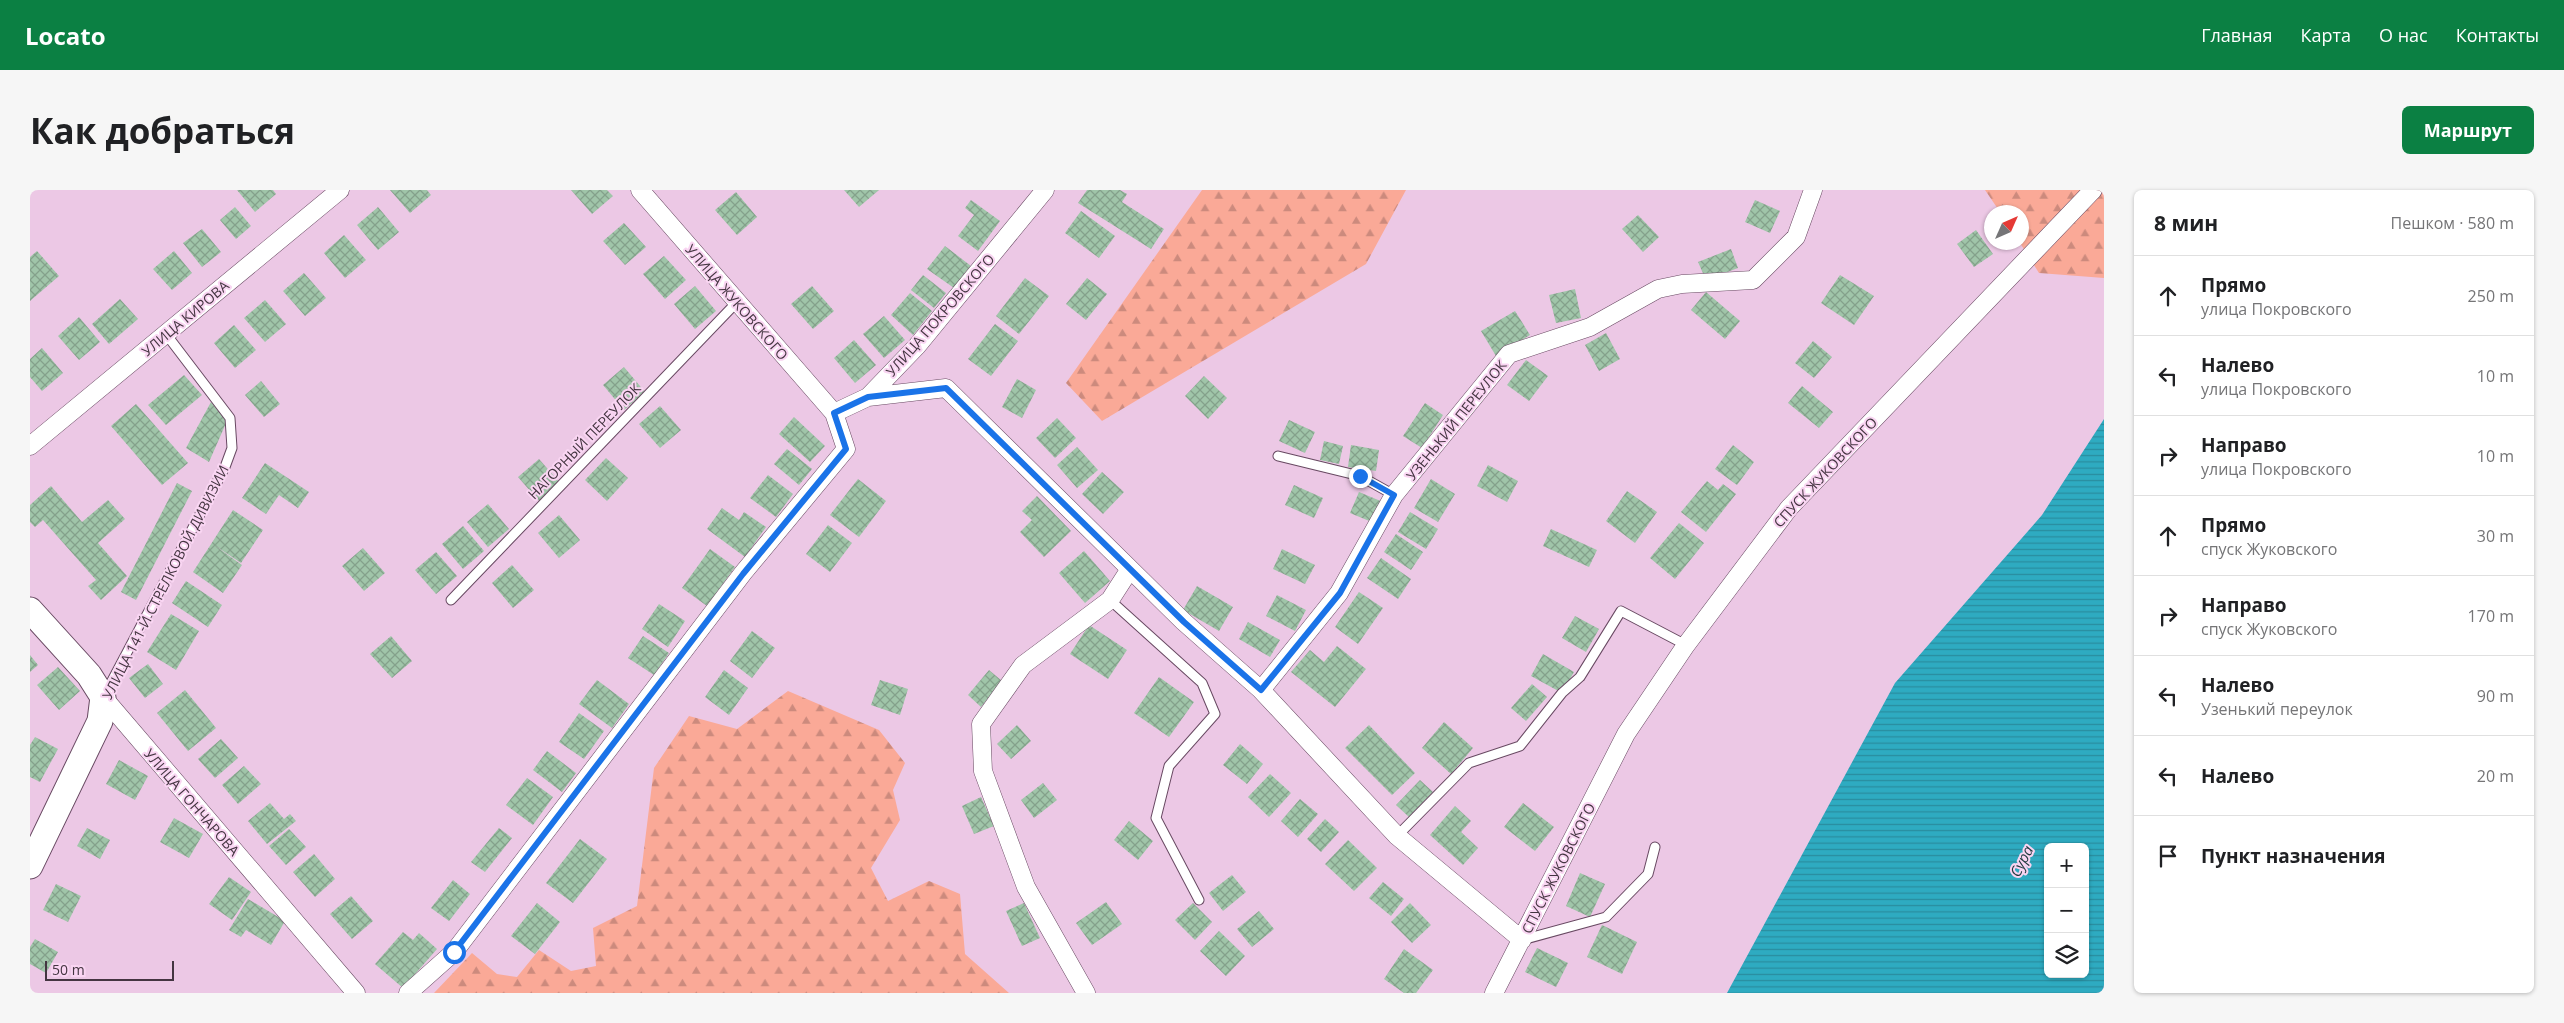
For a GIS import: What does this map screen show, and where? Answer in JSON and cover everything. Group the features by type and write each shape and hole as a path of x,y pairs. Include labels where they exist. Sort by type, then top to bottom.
{"main road":[{"name":"УЛИЦА ГОНЧАРОВА","path":"30,610 89,675 103,698"},
{"name":"УЛИЦА 141-Й СТРЕЛКОВОЙ ДИВИЗИИ","path":"30,866 100,721 103,698"}],"street":[{"name":"УЛИЦА КИРОВА","path":"30,446 340,190"},
{"name":"УЛИЦА ЖУКОВСКОГО","path":"640,190 834,413"},
{"name":"УЛИЦА ПОКРОВСКОГО","path":"834,413 868,397 917,346 1046,190"},
{"name":"УЗЕНЬКИЙ ПЕРЕУЛОК","path":"1261,690 1340,593 1394,495 1509,354 1590,328 1658,289 1682,284 1753,280 1796,238 1813,190"},
{"name":"СПУСК ЖУКОВСКОГО","path":"868,397 946,388 1184,622 1261,690 1397,836 1522,940 1626,734 1686,645 1788,508 2093,190"},
{"path":"408,993 454,952 743,574 846,449 834,413"},
{"path":"1086,993 1026,887 983,771 981,724 1023,665 1110,600 1130,570"},
{"name":"УЛИЦА ГОНЧАРОВА","path":"103,698 356,993"},
{"path":"1494,993 1522,940"}],"lane":[{"name":"НАГОРНЫЙ ПЕРЕУЛОК","path":"451,600 737,302"},
{"name":"УЛИЦА 141-Й СТРЕЛКОВОЙ ДИВИЗИИ","path":"103,698 225,467 232,448 230,418 166,334"},
{"path":"1278,456 1360,476 1394,495"},
{"path":"1110,600 1202,683 1215,714 1169,766 1156,818 1199,900"},
{"path":"1397,836 1469,763 1520,746 1562,693 1580,677 1621,612 1686,645"},
{"path":"1522,940 1606,917 1648,874 1655,847"}],"green space":[{"path":"1202,190 1406,190 1366,264 1102,421 1066,383"},
{"path":"1985,190 2104,190 2104,278 2039,273 2024,250 2029,250 2029,205 1995,205"},
{"path":"788,691 879,730 905,763 893,790 900,820 871,868 888,901 929,881 960,894 965,954 1009,993 434,993 472,953 497,974 517,977 539,950 571,971 596,966 593,928 637,906 654,768 689,716 737,729"}],"water":[{"name":"Сура","path":"2104,419 2104,993 1727,993 1895,683 2042,515"}],"building":[{"path":"237,190 273,190 276,194 255,212"},
{"path":"390,190 427,190 431,195 410,213"},
{"path":"571,190 607,190 613,196 592,214"},
{"path":"844,190 879,190 859,207"},
{"path":"1087,190 1120,190 1127,194 1122,202 1164,229 1151,249 1078,203"},
{"path":"736,192 757,217 737,235 715,210"},
{"path":"971,200 1000,221 978,251 958,236 974,215 965,208"},
{"path":"1755,200 1780,211 1770,233 1745,222"},
{"path":"235,207 251,226 236,239 220,220"},
{"path":"378,207 399,232 378,250 357,225"},
{"path":"1081,211 1115,236 1099,258 1065,233"},
{"path":"1638,215 1659,237 1643,252 1622,229"},
{"path":"624,223 646,247 625,265 603,241"},
{"path":"202,229 221,252 202,267 183,243"},
{"path":"1976,230 1984,241 1984,250 1990,250 1993,254 1974,267 1957,244"},
{"path":"344,235 366,260 345,278 324,253"},
{"path":"945,246 971,266 954,288 927,269"},
{"path":"1731,249 1738,268 1706,280 1698,262"},
{"path":"37,251 59,276 30,301 30,257"},
{"path":"174,251 192,273 172,290 153,269"},
{"path":"664,256 686,280 665,299 643,274"},
{"path":"304,273 326,298 305,316 283,291"},
{"path":"923,275 946,293 934,308 911,290"},
{"path":"1840,275 1874,296 1854,325 1821,303"},
{"path":"1025,278 1049,296 1019,334 996,316"},
{"path":"1087,278 1107,294 1086,320 1066,304"},
{"path":"695,286 716,311 695,329 674,304"},
{"path":"812,286 834,311 813,329 791,304"},
{"path":"1575,289 1581,318 1556,323 1549,295"},
{"path":"1706,292 1740,321 1725,339 1691,310"},
{"path":"910,293 932,311 913,335 891,315"},
{"path":"120,299 138,319 109,344 92,324"},
{"path":"265,300 286,324 265,342 244,318"},
{"path":"1515,311 1530,335 1496,356 1481,331"},
{"path":"884,316 905,340 884,358 863,334"},
{"path":"79,317 100,342 79,360 58,336"},
{"path":"995,324 1018,341 991,376 968,359"},
{"path":"234,325 256,350 235,368 214,343"},
{"path":"1606,333 1620,359 1599,371 1585,345"},
{"path":"854,340 876,365 855,383 834,358"},
{"path":"1813,341 1832,357 1814,378 1795,363"},
{"path":"42,348 63,373 42,391 30,377 30,359"},
{"path":"1526,360 1548,376 1529,401 1507,385"},
{"path":"624,367 645,392 624,410 603,385"},
{"path":"184,375 202,395 166,425 148,405"},
{"path":"1204,376 1227,398 1208,419 1185,396"},
{"path":"1017,379 1036,390 1022,418 1002,407"},
{"path":"261,381 280,404 264,417 245,395"},
{"path":"1802,386 1833,412 1819,428 1788,403"},
{"path":"211,402 227,421 209,462 186,448"},
{"path":"1425,403 1443,415 1422,448 1403,436"},
{"path":"136,404 188,463 162,485 111,426"},
{"path":"660,406 681,430 660,448 639,424"},
{"path":"794,417 825,446 810,462 779,434"},
{"path":"1057,418 1076,438 1055,458 1036,438"},
{"path":"1289,420 1315,432 1305,453 1279,441"},
{"path":"1324,441 1343,446 1339,464 1320,460"},
{"path":"1351,445 1379,450 1376,471 1348,467"},
{"path":"1733,445 1754,462 1737,485 1715,469"},
{"path":"1077,447 1098,470 1077,488 1057,465"},
{"path":"787,449 812,469 799,485 774,464"},
{"path":"606,458 628,478 607,501 585,480"},
{"path":"539,459 560,483 539,501 518,477"},
{"path":"265,463 309,492 298,508 279,495 266,514 242,498"},
{"path":"1488,465 1518,481 1507,502 1477,486"},
{"path":"1102,472 1124,492 1103,514 1082,494"},
{"path":"768,475 793,494 776,517 750,498"},
{"path":"858,479 886,501 859,537 830,515"},
{"path":"1431,479 1455,494 1438,522 1414,508"},
{"path":"1707,481 1718,490 1723,484 1736,494 1706,532 1681,512"},
{"path":"177,483 192,491 136,600 121,592"},
{"path":"1294,485 1323,498 1314,518 1285,505"},
{"path":"51,486 82,522 108,500 125,519 98,543 127,576 101,600 88,586 96,580 43,520 35,527 30,522 30,505"},
{"path":"1627,491 1657,512 1635,543 1606,521"},
{"path":"1359,492 1383,502 1374,523 1350,513"},
{"path":"1037,496 1071,531 1044,557 1020,532 1032,520 1022,511"},
{"path":"488,504 509,529 488,547 467,522"},
{"path":"722,508 739,520 744,512 766,527 745,557 707,529"},
{"path":"233,510 263,530 241,563 214,545 242,565 223,593 193,572"},
{"path":"1410,512 1438,529 1426,549 1398,532"},
{"path":"559,515 580,540 559,558 538,533"},
{"path":"1679,523 1704,543 1675,579 1650,558"},
{"path":"828,525 852,543 830,572 806,554"},
{"path":"463,526 484,551 463,569 442,544"},
{"path":"1551,529 1597,550 1589,567 1543,546"},
{"path":"1396,534 1423,552 1411,570 1384,552"},
{"path":"363,548 385,573 364,591 342,566"},
{"path":"710,549 735,567 707,606 682,588"},
{"path":"1282,549 1315,565 1305,584 1273,569"},
{"path":"1084,551 1110,581 1085,603 1059,573"},
{"path":"436,552 457,576 436,594 415,570"},
{"path":"1381,558 1411,579 1398,599 1367,578"},
{"path":"512,565 534,590 513,608 492,583"},
{"path":"186,581 222,605 208,627 172,603"},
{"path":"1197,586 1233,607 1219,631 1183,610"},
{"path":"1359,592 1383,608 1358,644 1335,627"},
{"path":"1277,595 1306,610 1295,631 1266,616"},
{"path":"659,604 685,621 668,647 642,629"},
{"path":"171,614 199,631 176,670 147,652"},
{"path":"1575,616 1599,629 1586,652 1562,638"},
{"path":"1248,622 1280,640 1270,657 1239,639"},
{"path":"1089,625 1127,650 1108,679 1070,654"},
{"path":"752,631 775,648 752,678 730,661"},
{"path":"391,636 412,661 392,678 370,654"},
{"path":"643,636 669,653 654,675 628,658"},
{"path":"1337,646 1366,669 1335,707 1291,672 1310,650 1324,662"},
{"path":"1543,654 1574,672 1562,693 1531,676"},
{"path":"30,655 38,665 30,672"},
{"path":"148,664 163,684 145,698 129,678"},
{"path":"58,667 80,691 59,710 37,685"},
{"path":"724,670 748,688 729,715 705,697"},
{"path":"989,670 1002,681 981,707 968,695"},
{"path":"1159,677 1194,702 1169,737 1134,713"},
{"path":"597,680 629,704 612,728 579,704"},
{"path":"880,680 908,689 900,715 871,705"},
{"path":"1532,684 1547,697 1526,721 1511,708"},
{"path":"185,690 216,728 188,751 157,713"},
{"path":"579,713 604,731 584,759 559,742"},
{"path":"1444,722 1473,748 1451,774 1422,748"},
{"path":"1017,725 1031,741 1011,759 997,744"},
{"path":"1369,725 1415,773 1392,795 1345,748"},
{"path":"35,737 58,749 40,782 30,777 30,745"},
{"path":"221,739 238,758 215,778 198,759"},
{"path":"1240,744 1263,764 1247,784 1223,765"},
{"path":"547,751 576,773 562,792 533,770"},
{"path":"119,760 148,776 135,800 106,784"},
{"path":"244,766 261,784 238,804 222,785"},
{"path":"1270,774 1291,793 1269,817 1248,797"},
{"path":"527,778 553,797 533,825 506,805"},
{"path":"1420,780 1433,792 1409,817 1396,805"},
{"path":"1043,783 1057,800 1034,818 1021,800"},
{"path":"981,797 994,826 974,834 962,806"},
{"path":"1300,799 1318,814 1298,837 1281,821"},
{"path":"270,803 284,819 290,814 296,821 267,844 248,821"},
{"path":"1523,803 1554,827 1535,851 1504,827"},
{"path":"1455,806 1471,821 1461,832 1478,848 1463,865 1430,835"},
{"path":"174,818 203,834 189,858 160,842"},
{"path":"1325,819 1339,832 1321,852 1307,839"},
{"path":"1129,821 1153,841 1138,860 1114,840"},
{"path":"87,828 110,840 100,859 77,846"},
{"path":"499,828 512,838 485,872 471,862"},
{"path":"289,829 306,847 286,865 269,846"},
{"path":"580,839 607,859 573,903 546,883"},
{"path":"1348,840 1377,868 1354,891 1325,864"},
{"path":"314,854 335,879 315,897 293,872"},
{"path":"1580,873 1605,884 1590,917 1566,906"},
{"path":"1232,875 1246,892 1223,911 1209,893"},
{"path":"229,877 251,892 232,920 209,904"},
{"path":"453,880 470,894 449,921 431,908"},
{"path":"1383,882 1404,899 1391,916 1369,898"},
{"path":"56,884 81,896 68,922 43,910"},
{"path":"351,896 373,921 352,939 330,914"},
{"path":"248,899 285,921 271,945 246,930 241,937 229,930"},
{"path":"1106,902 1122,924 1092,945 1076,923"},
{"path":"537,903 560,922 535,954 511,936"},
{"path":"1024,903 1040,938 1022,946 1006,911"},
{"path":"1193,903 1212,922 1195,940 1175,920"},
{"path":"1410,903 1431,925 1412,943 1391,922"},
{"path":"1259,911 1274,929 1252,947 1237,929"},
{"path":"1602,925 1637,942 1622,974 1587,957"},
{"path":"1219,931 1245,956 1226,976 1200,951"},
{"path":"403,932 413,940 419,933 437,949 403,988 375,964"},
{"path":"35,939 58,952 46,973 30,964 30,947"},
{"path":"1537,948 1568,963 1556,987 1525,972"},
{"path":"1404,949 1433,970 1416,993 1404,993 1384,979"}],"route":[{"path":"454,952 743,574 846,449 834,413 868,397 946,388 1184,622 1261,690 1340,593 1394,495 1360,476"}]}
